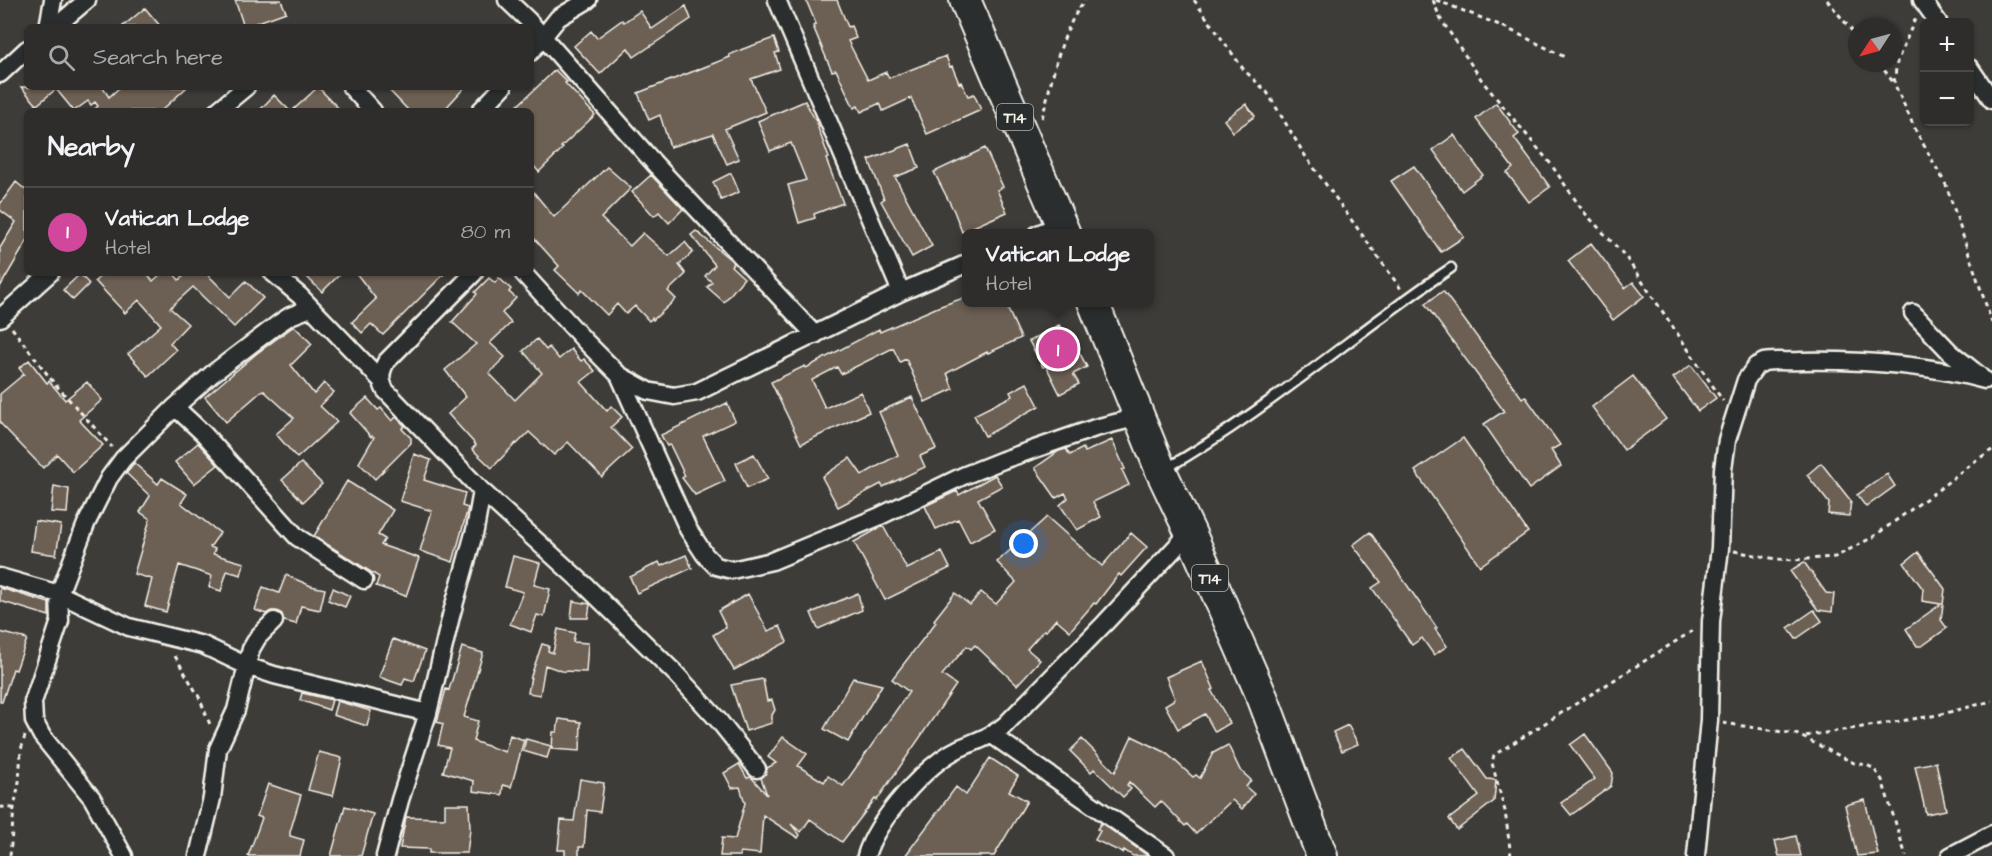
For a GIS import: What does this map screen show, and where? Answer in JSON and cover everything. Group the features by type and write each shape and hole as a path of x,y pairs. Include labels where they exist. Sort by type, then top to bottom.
{"highway":[{"name":"T14","path":"965,0 1055,229"},
{"name":"T14","path":"1095,307 1161,471 1263,699 1322,856"}],"street":[{"path":"49,24 53,0"},
{"path":"59,24 87,0"},
{"path":"507,0 532,24"},
{"path":"526,0 528,20"},
{"path":"534,48 558,18 588,0"},
{"path":"777,0 901,292"},
{"path":"1922,0 1935,18"},
{"path":"534,27 654,163 815,335"},
{"path":"0,74 24,52"},
{"path":"1973,72 1992,100"},
{"path":"221,108 242,90"},
{"path":"354,90 370,108"},
{"path":"483,108 500,90"},
{"path":"526,276 619,375 648,391 674,396 697,392 901,292 962,266"},
{"path":"1,317 47,276"},
{"path":"276,276 380,379 385,390 406,414 482,491 586,586 676,674 719,721 757,769"},
{"path":"380,379 381,370 386,362 471,276"},
{"path":"124,856 92,798 42,736 34,721 33,702 60,621 59,594 86,524 109,478 123,459 175,407 212,375 278,324 290,316 311,308"},
{"path":"1913,313 1950,352 1988,383"},
{"path":"1696,856 1709,720 1711,621 1720,548 1723,469 1727,440 1746,380 1756,366 1764,362 1828,360 1873,361 1944,371 1988,383"},
{"path":"619,375 688,529 705,555 716,566 732,570 772,561 878,517 963,476 1003,460 1095,428 1139,417"},
{"path":"175,407 204,434 297,537 364,580"},
{"path":"385,856 428,712 475,530 482,491"},
{"path":"866,856 883,822 903,794 958,749 992,735 1005,725 1190,532"},
{"path":"0,577 59,594 129,627 203,645 247,666 304,683 428,712"},
{"path":"198,856 212,798 218,749 236,710 251,649 258,637 274,621"},
{"path":"992,735 1166,856"},
{"path":"1950,856 1992,834"}],"lane":[{"path":"1161,471 1232,429 1408,297 1451,268"}],"path":[{"path":"1041,120 1065,32 1073,15 1084,0"},
{"path":"1194,0 1244,70 1267,92 1304,154 1408,297"},
{"path":"1435,0 1502,26 1567,58"},
{"path":"1435,0 1440,18 1483,82 1550,163 1583,211 1625,256 1734,417"},
{"path":"1827,0 1848,26"},
{"path":"1894,83 1898,62 1922,0"},
{"path":"1886,72 1894,83 1911,121 1946,185 1992,323"},
{"path":"1,317 94,430 123,459"},
{"path":"1720,548 1776,559 1835,557 1873,537 1992,450"},
{"path":"1510,856 1508,828 1492,763 1494,755 1683,635 1711,621"},
{"path":"172,652 179,660 206,713 218,749"},
{"path":"1804,737 1938,715 1992,701"},
{"path":"1709,720 1804,737 1854,763 1867,765 1878,774 1906,856"},
{"path":"10,856 21,750 34,721"},
{"path":"0,807 14,808"}],"building":[{"path":"235,0 281,0 286,12 252,24 243,24"},
{"path":"806,0 837,0 848,27 851,26 856,38 848,41 868,80 886,72 889,78 946,56 959,83 961,82 968,96 974,94 981,110 927,134 911,98 883,111 880,103 861,112 858,106 854,108 836,70 832,71 827,60 813,26 816,24"},
{"path":"686,6 691,19 634,57 628,48 600,74 574,46 591,31 597,38 622,20 624,22 640,11 652,29"},
{"path":"145,8 158,24 126,24"},
{"path":"774,38 779,52 775,53 780,69 751,79 766,112 725,129 739,159 727,164 713,134 670,147 660,115 649,120 638,93"},
{"path":"555,70 595,115 561,147 563,148 539,172 534,166 534,108 515,108"},
{"path":"21,87 24,87 24,90 55,90 37,105"},
{"path":"57,90 104,90 109,97 117,90 184,90 164,108 96,108 98,106 95,102 91,105 88,101 78,108 72,108"},
{"path":"315,90 321,90 338,108 295,108"},
{"path":"389,90 462,90 446,108 406,108"},
{"path":"274,95 287,108 262,108"},
{"path":"805,101 819,127 829,158 826,159 843,203 814,214 815,218 799,223 788,185 806,180 791,143 770,151 758,121"},
{"path":"1496,103 1519,134 1514,138 1550,187 1529,202 1507,173 1513,168 1476,119"},
{"path":"1246,104 1255,116 1233,132 1224,120"},
{"path":"1454,135 1483,175 1462,191 1433,150"},
{"path":"910,144 919,168 895,177 932,246 912,257 881,201 884,199 869,160"},
{"path":"985,148 1003,187 997,190 1007,212 969,229 962,229 962,232 934,172"},
{"path":"1414,166 1464,237 1441,252 1391,181"},
{"path":"607,167 631,188 601,218 630,246 643,233 669,256 685,242 693,252 679,265 686,274 668,291 676,299 649,321 635,306 626,314 617,304 607,315 582,290 579,293 555,270 559,266 534,238 534,193 554,217"},
{"path":"731,173 739,192 721,200 713,182"},
{"path":"651,175 683,209 669,223 659,212 654,216 632,192"},
{"path":"16,182 24,189 24,246 0,287 0,248 16,222 0,210 0,204"},
{"path":"696,231 731,260 733,263 731,266 744,278 724,302 707,287 712,282 705,276 715,265 691,235"},
{"path":"1591,243 1625,288 1633,282 1644,296 1613,320 1568,261"},
{"path":"78,276 82,276 89,284 73,300 63,290"},
{"path":"101,276 149,276 153,281 159,276 176,276 179,280 182,276 209,276 230,297 246,281 263,298 234,327 193,287 170,308 188,324 170,343 176,350 148,376 128,354 161,325 139,300 125,313 95,281"},
{"path":"306,276 338,276 322,292"},
{"path":"358,276 442,276 383,335 371,324 362,333 352,322 376,299"},
{"path":"489,278 495,283 499,278 511,289 509,292 516,298 502,313 511,323 490,343 505,357 489,373 515,400 542,373 523,351 537,339 546,350 549,347 559,359 571,349 581,361 584,359 595,371 581,382 607,411 611,406 622,417 611,427 632,449 602,477 568,442 554,455 529,432 492,468 472,449 476,445 448,414 466,397 445,370 476,344 452,322"},
{"path":"1443,291 1522,398 1525,396 1560,445 1551,450 1561,466 1529,489 1484,424 1504,411 1425,304"},
{"path":"962,298 962,307 1007,307 1021,338 987,352 947,373 953,389 925,402 906,359 900,362 893,348 841,374 837,367 812,380 825,408 861,392 869,412 801,444 771,382 805,366 806,368 879,329 880,332"},
{"path":"1059,325 1064,333 1068,331 1087,367 1073,374 1079,384 1060,394 1046,366 1043,367 1029,341"},
{"path":"294,326 312,344 291,365 314,394 324,383 334,392 320,406 337,422 297,458 276,434 294,418 263,390 226,422 205,397 256,354"},
{"path":"29,360 47,383 49,381 65,400 87,382 102,400 79,420 103,445 73,472 57,454 43,468 0,423 0,394 24,374 19,368"},
{"path":"1691,365 1716,398 1698,411 1673,378"},
{"path":"1633,376 1666,419 1624,450 1592,407"},
{"path":"1027,383 1039,406 985,436 974,415 1012,396 1010,392"},
{"path":"912,397 936,449 920,456 925,467 883,487 881,484 838,507 822,477 850,458 862,475 898,455 879,412"},
{"path":"367,398 378,410 381,408 392,421 396,417 405,426 402,429 411,438 411,443 375,479 359,463 374,437 371,437 350,413"},
{"path":"727,403 735,421 703,436 725,481 695,495 682,478 685,476 670,445 667,446 661,435"},
{"path":"1463,438 1528,532 1480,566 1415,471"},
{"path":"1112,440 1125,469 1122,470 1129,485 1093,502 1101,517 1077,530 1060,505 1068,498 1065,493 1056,498 1035,468 1059,451 1066,449 1070,455 1083,448 1085,452"},
{"path":"198,443 218,465 194,484 175,462"},
{"path":"414,454 431,460 424,480 465,493 462,506 468,508 453,562 420,551 432,511 400,501"},
{"path":"754,454 768,479 747,488 736,463"},
{"path":"134,463 158,484 162,478 187,494 181,503 220,533 210,547 215,549 213,554 244,563 241,575 227,571 221,591 209,587 212,576 179,565 166,612 145,606 152,579 134,574 150,519 140,512 150,496 126,473"},
{"path":"301,463 322,484 303,502 282,480"},
{"path":"1821,463 1851,501 1849,516 1828,514 1829,503 1807,475"},
{"path":"1887,474 1895,486 1866,507 1857,495"},
{"path":"995,475 1002,486 978,499 995,529 970,542 958,519 936,529 925,506 957,491 959,495"},
{"path":"347,481 393,510 378,535 385,539 381,545 419,558 406,596 376,586 379,577 314,536"},
{"path":"54,486 69,489 67,513 51,512"},
{"path":"1047,517 1102,566 1131,533 1147,547 1121,576 1119,574 1096,604 1094,603 1070,631 1056,619 1046,631 1044,630 1027,649 1040,660 1017,685 975,645 971,649 967,646 942,675 956,685 877,800 875,799 842,842 810,819 801,832 791,824 800,835 798,838 763,815 760,854 740,852 740,856 720,856 722,838 735,839 745,803 740,787 732,788 724,773 739,764 747,778 753,779 767,795 761,778 767,768 776,763 768,757 783,737 807,754 798,766 824,782 828,776 843,786 909,692 892,679 936,622 934,620 955,593 970,605 981,592 996,604 1016,582 997,562"},
{"path":"35,521 61,525 56,555 31,551"},
{"path":"883,526 907,569 942,552 950,568 885,600 854,542"},
{"path":"1370,532 1447,646 1434,655 1422,638 1412,645 1372,588 1381,582 1353,545"},
{"path":"1918,552 1945,589 1941,620 1947,628 1922,646 1917,646 1906,629 1941,604 1922,601 1923,589 1904,563"},
{"path":"686,555 692,568 637,593 630,577 659,562 661,566"},
{"path":"513,556 540,563 534,585 550,589 544,617 537,615 531,632 510,624 523,592 505,587"},
{"path":"1804,562 1826,593 1834,594 1832,612 1818,610 1790,571"},
{"path":"286,575 311,586 325,589 320,610 301,606 296,624 284,621 282,614 277,611 266,614 255,610 263,587 279,593"},
{"path":"0,588 49,603 49,616 0,601"},
{"path":"333,588 350,596 345,607 328,600"},
{"path":"858,593 862,610 818,629 811,613"},
{"path":"748,594 768,631 780,626 787,642 734,670 713,635 726,627 718,611"},
{"path":"573,601 590,604 588,618 571,618"},
{"path":"1814,610 1822,621 1796,639 1788,628"},
{"path":"558,629 575,633 573,642 588,643 586,672 562,671 545,665 540,695 528,693 542,644 549,646 548,651 553,653"},
{"path":"0,632 27,639 16,670 13,669 2,702 0,702"},
{"path":"393,639 425,651 414,681 405,678 402,685 379,677"},
{"path":"462,647 483,653 464,717 478,721 473,741 505,752 510,735 524,740 511,787 503,785 502,795 473,791 474,781 443,772 450,748 438,745 443,724 437,722 446,689 449,690"},
{"path":"1202,661 1214,689 1211,690 1230,723 1215,732 1205,714 1178,729 1165,705 1175,699 1166,677"},
{"path":"853,678 882,685 848,742 824,729"},
{"path":"763,679 767,701 772,700 775,710 772,723 746,731 731,685"},
{"path":"302,693 332,700 329,710 300,700"},
{"path":"337,701 371,711 367,726 333,715"},
{"path":"559,719 581,722 580,751 552,749 553,732 557,732"},
{"path":"1348,725 1358,744 1342,751 1333,732"},
{"path":"1585,734 1613,773 1611,786 1571,815 1561,803 1595,779 1570,745"},
{"path":"1132,736 1165,752 1193,777 1196,775 1200,778 1213,753 1228,745 1240,770 1251,780 1246,787 1254,794 1242,809 1232,800 1196,834 1161,801 1155,807 1129,782 1127,785 1131,789 1123,797 1094,769 1091,772 1070,751 1082,739 1115,772"},
{"path":"526,739 551,746 547,758 523,751"},
{"path":"1465,749 1487,779 1496,780 1494,801 1457,830 1449,819 1479,796 1451,758"},
{"path":"319,752 342,758 333,796 308,790"},
{"path":"990,758 1018,776 1009,791 1027,801 994,856 905,856 956,787 966,795"},
{"path":"1936,762 1946,810 1926,814 1915,766"},
{"path":"580,779 604,783 600,812 587,810 584,847 579,847 579,856 565,856 565,850 558,850 561,820 574,821"},
{"path":"268,784 301,795 290,832 290,836 304,840 300,856 248,856 262,818 257,816"},
{"path":"1865,800 1878,854 1857,856 1845,805"},
{"path":"445,804 469,804 470,829 467,853 429,853 429,849 400,848 406,817 445,818"},
{"path":"345,806 373,814 361,856 331,856"},
{"path":"1101,823 1148,856 1133,856 1124,850 1123,853 1095,840"},
{"path":"1796,836 1801,856 1779,856 1775,841"}],"place":[{"name":"Vatican Lodge","path":"1058,349"}]}
